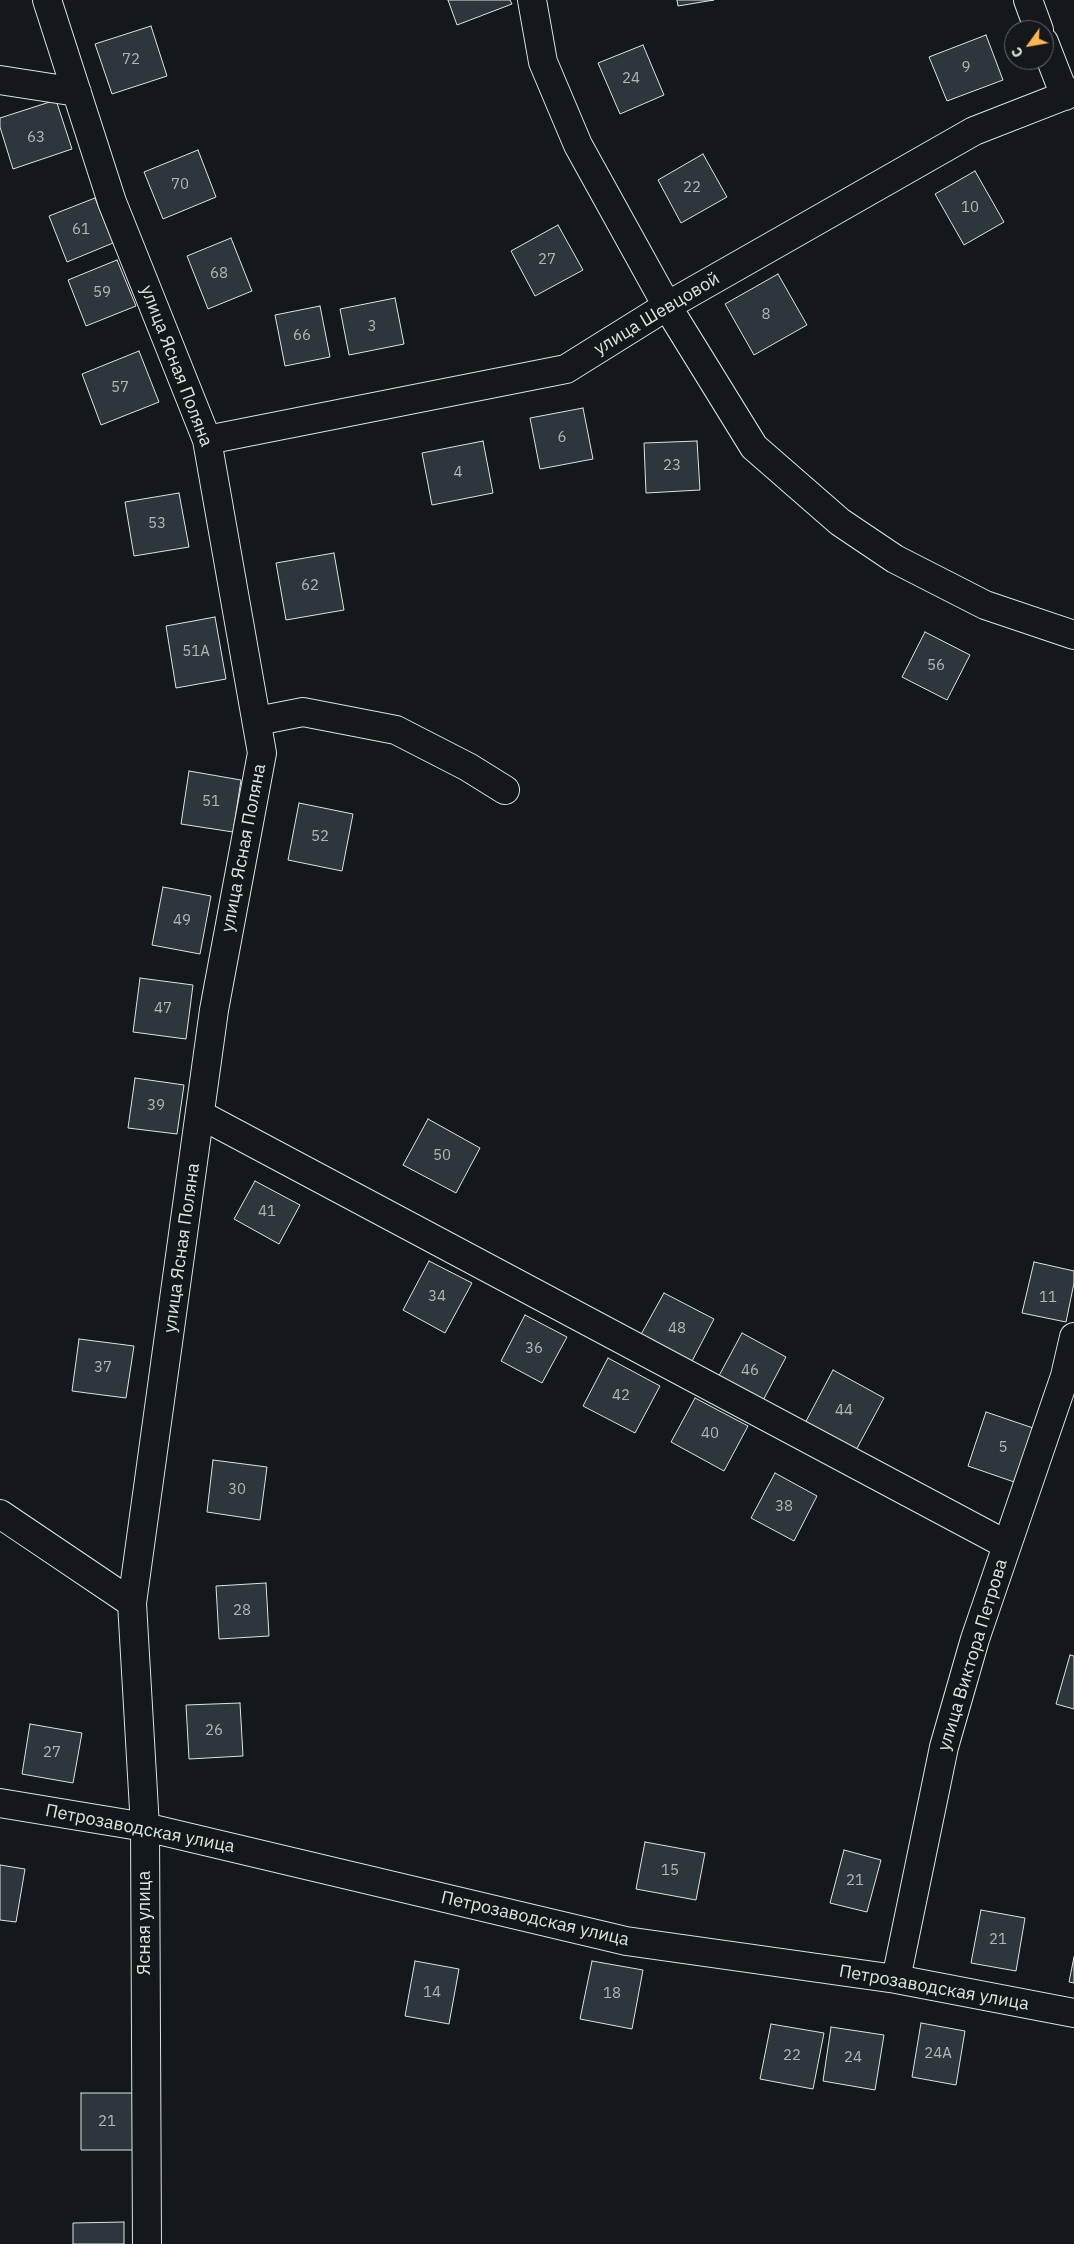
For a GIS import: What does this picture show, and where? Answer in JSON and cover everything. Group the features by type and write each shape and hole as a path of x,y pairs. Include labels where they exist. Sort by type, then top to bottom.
{"street":[{"name":"улица Ясная Поляна","path":"47,0 112,202 207,440 262,753 214,1010 201,1115 132,1603"},
{"path":"532,0 543,62 578,146 667,306 754,447 840,522 895,559 985,605 1074,635"},
{"path":"1028,0 1035,20"},
{"path":"1054,63 1069,94"},
{"path":"0,80 77,92"},
{"name":"улица Шевцовой","path":"207,440 566,369 667,306 974,131 1069,94"},
{"path":"257,722 304,712 396,730 468,767 505,790"},
{"path":"201,1115 1007,1545"},
{"name":"улица Виктора Петрова","path":"896,1979 944,1748 975,1640 1065,1376 1074,1337"},
{"path":"0,1514 132,1603"},
{"name":"Ясная улица","path":"132,1603 144,1827 148,2244"},
{"name":"Петрозаводская улица","path":"0,1803 144,1827 626,1941 896,1979 1074,2013"}],"building":[{"path":"448,0 510,0 512,4 457,25"},
{"path":"677,0 714,0 678,6"},
{"path":"151,26 167,76 112,94 95,44"},
{"path":"986,35 1003,80 947,101 929,57"},
{"path":"643,45 664,95 620,114 598,63"},
{"path":"56,100 72,149 13,169 0,127 0,118"},
{"path":"198,150 216,197 163,219 144,172"},
{"path":"703,154 727,197 681,223 658,180"},
{"path":"975,171 1004,222 964,245 935,194"},
{"path":"95,198 113,243 67,262 49,216"},
{"path":"558,225 583,270 535,296 511,251"},
{"path":"231,238 252,291 208,309 187,256"},
{"path":"117,260 136,306 86,326 68,280"},
{"path":"778,274 807,325 754,355 725,304"},
{"path":"395,298 404,344 349,355 340,309"},
{"path":"320,306 330,357 285,366 275,315"},
{"path":"139,351 159,402 101,425 82,374"},
{"path":"583,408 593,459 540,469 530,418"},
{"path":"483,441 493,493 432,505 422,453"},
{"path":"697,441 700,490 646,493 644,443"},
{"path":"179,493 189,547 134,556 125,502"},
{"path":"334,553 344,610 286,620 276,563"},
{"path":"215,617 226,679 176,688 166,626"},
{"path":"925,632 970,655 947,700 902,677"},
{"path":"189,771 241,780 233,832 181,824"},
{"path":"299,803 353,814 342,871 288,860"},
{"path":"163,887 211,896 200,954 152,945"},
{"path":"140,978 193,985 186,1039 133,1032"},
{"path":"135,1078 184,1085 177,1134 128,1128"},
{"path":"428,1119 480,1148 456,1193 403,1165"},
{"path":"255,1181 300,1205 279,1244 234,1219"},
{"path":"429,1261 472,1283 445,1333 403,1310"},
{"path":"1034,1262 1074,1271 1074,1283 1066,1322 1022,1313"},
{"path":"664,1293 714,1319 690,1365 639,1338"},
{"path":"525,1315 567,1337 542,1383 501,1361"},
{"path":"742,1333 786,1357 759,1408 714,1385"},
{"path":"79,1339 134,1346 126,1398 72,1391"},
{"path":"608,1358 660,1386 635,1433 583,1406"},
{"path":"833,1370 884,1398 855,1452 804,1425"},
{"path":"695,1398 748,1426 724,1471 671,1442"},
{"path":"986,1412 1039,1430 1020,1484 968,1466"},
{"path":"213,1460 267,1467 260,1520 207,1512"},
{"path":"775,1473 817,1496 794,1541 751,1518"},
{"path":"266,1583 269,1636 219,1639 216,1586"},
{"path":"1070,1655 1074,1656 1074,1709 1056,1704"},
{"path":"240,1703 243,1756 189,1759 186,1705"},
{"path":"30,1724 82,1733 73,1783 22,1774"},
{"path":"645,1842 705,1853 696,1900 636,1889"},
{"path":"844,1850 881,1860 867,1912 830,1903"},
{"path":"0,1865 25,1869 16,1922 0,1920"},
{"path":"981,1910 1025,1918 1016,1971 971,1963"},
{"path":"1074,1957 1074,1983 1069,1982"},
{"path":"415,1961 459,1969 449,2024 405,2016"},
{"path":"592,1961 643,1970 632,2029 580,2019"},
{"path":"921,2023 965,2031 956,2085 912,2077"},
{"path":"771,2024 824,2033 813,2089 760,2079"},
{"path":"831,2027 884,2035 875,2090 823,2081"},
{"path":"81,2093 134,2093 134,2150 81,2150"},
{"path":"124,2222 124,2244 73,2244 73,2223"}]}
